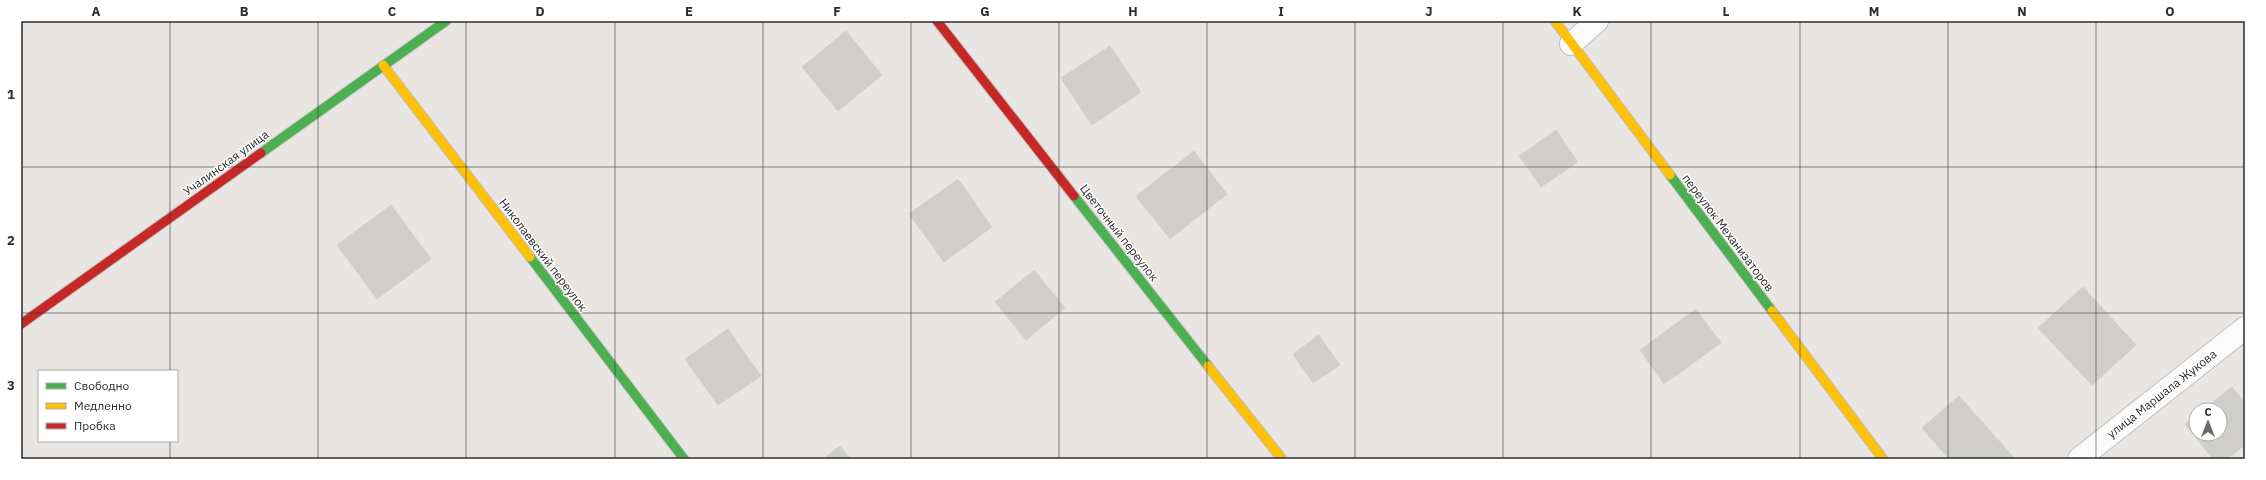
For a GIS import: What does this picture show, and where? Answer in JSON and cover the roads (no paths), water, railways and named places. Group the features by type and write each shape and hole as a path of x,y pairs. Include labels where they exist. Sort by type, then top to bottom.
{"street":[{"name":"Учалинская улица","path":"21,324 446,21"},
{"name":"Цветочный переулок","path":"937,21 1282,459"},
{"name":"переулок Механизаторов","path":"1555,21 1883,459"},
{"path":"1571,44 1597,21"},
{"name":"Николаевский переулок","path":"383,65 684,459"},
{"name":"улица Маршала Жукова","path":"2079,459 2245,328"}]}
